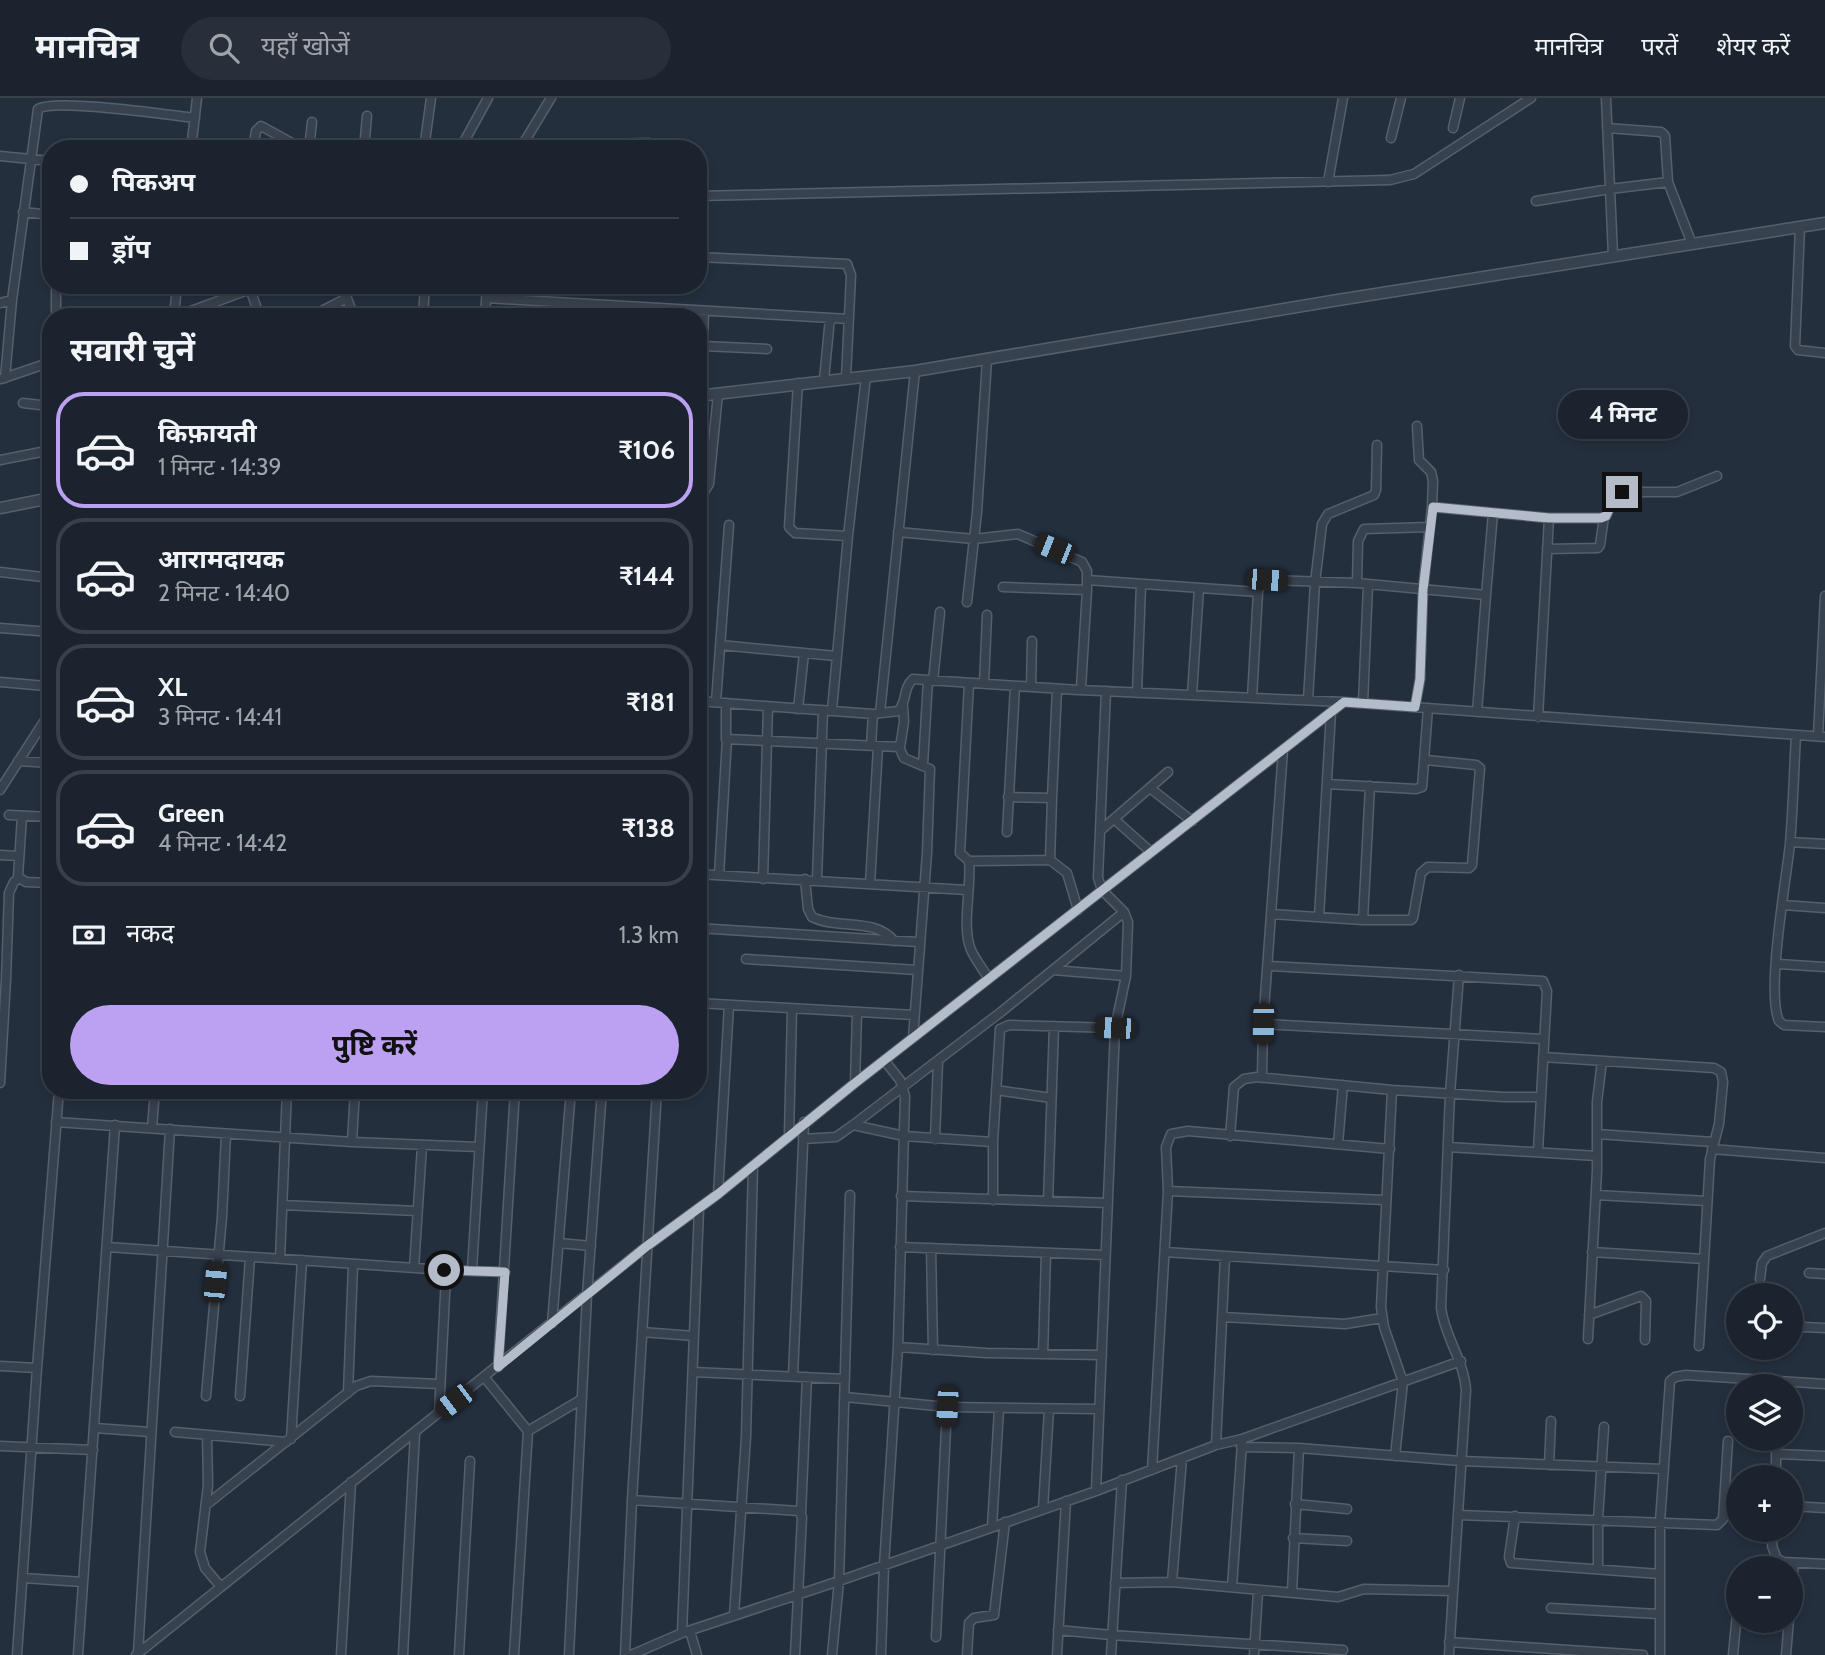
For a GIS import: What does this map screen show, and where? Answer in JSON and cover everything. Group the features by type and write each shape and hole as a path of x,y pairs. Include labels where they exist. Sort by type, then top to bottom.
{"street":[{"path":"192,140 197,98"},
{"path":"425,140 431,98"},
{"path":"465,140 488,98"},
{"path":"525,140 551,98"},
{"path":"1328,181 1343,98"},
{"path":"1391,138 1401,98"},
{"path":"1453,128 1460,98"},
{"path":"707,195 1390,180 1414,174 1531,98"},
{"path":"1606,98 1613,256"},
{"path":"42,365 2,379 37,113 43,105 88,106 195,118"},
{"path":"365,140 368,116"},
{"path":"310,140 312,122"},
{"path":"254,140 256,131 261,126 287,140"},
{"path":"1607,128 1661,132 1666,142 1668,182 1692,244"},
{"path":"0,156 42,160"},
{"path":"1536,201 1668,182"},
{"path":"23,212 42,214"},
{"path":"707,395 915,371 1338,299 1825,223"},
{"path":"1800,227 1795,346 1798,350 1825,353"},
{"path":"707,257 847,264 851,275 846,378"},
{"path":"188,308 234,294"},
{"path":"345,294 351,308"},
{"path":"485,308 486,294"},
{"path":"328,308 347,298"},
{"path":"486,298 612,308"},
{"path":"0,303 12,300"},
{"path":"546,303 546,308"},
{"path":"707,312 849,319"},
{"path":"824,380 830,318"},
{"path":"707,346 767,349"},
{"path":"967,602 986,360"},
{"path":"870,884 874,746 915,371"},
{"path":"817,879 823,743 836,656 866,376"},
{"path":"799,383 789,527 795,533 848,536"},
{"path":"707,487 718,394"},
{"path":"23,403 42,404"},
{"path":"1415,707 1420,679 1423,590 1433,507 1433,481 1431,472 1419,460 1417,426"},
{"path":"1308,700 1315,583 1325,517 1374,495 1377,445"},
{"path":"0,460 42,452"},
{"path":"1547,549 1598,548 1604,517 1614,498 1622,492 1676,492 1717,476"},
{"path":"0,508 42,500"},
{"path":"1433,507 1549,518 1604,517"},
{"path":"1477,712 1493,513"},
{"path":"1538,717 1549,518"},
{"path":"716,702 729,525"},
{"path":"1356,583 1358,541 1364,528 1430,527"},
{"path":"898,532 974,539 1018,534 1082,562 1087,571 1087,590 1080,690"},
{"path":"0,572 42,577"},
{"path":"1087,580 1258,592"},
{"path":"1252,698 1258,592 1262,582 1356,583 1486,595"},
{"path":"1137,693 1141,584"},
{"path":"1363,704 1368,585"},
{"path":"1003,587 1087,590"},
{"path":"1192,695 1199,588"},
{"path":"913,1038 931,772 923,765 904,758 900,747 904,722 903,706 908,683 913,679 1344,702 1822,736 1825,596"},
{"path":"923,765 930,680 940,612"},
{"path":"984,684 987,615"},
{"path":"0,628 42,631"},
{"path":"1031,687 1032,641"},
{"path":"720,645 836,656"},
{"path":"798,709 804,653"},
{"path":"0,682 42,686"},
{"path":"969,683 960,853 969,861 1050,860 1067,873 1079,910"},
{"path":"1007,832 1015,686"},
{"path":"1050,860 1057,688"},
{"path":"1096,1491 1115,1028 1126,976 1128,922 1124,912 1102,890 1098,878 1106,691"},
{"path":"707,702 877,713 895,713 903,706"},
{"path":"137,1654 647,1246 718,1194 804,1122 1344,702"},
{"path":"719,875 726,704"},
{"path":"763,879 768,707"},
{"path":"1327,783 1420,788 1424,783 1428,708"},
{"path":"1319,917 1331,712"},
{"path":"0,790 42,727"},
{"path":"1796,736 1790,842 1775,1007 1779,1021 1784,1024 1825,1027"},
{"path":"726,740 900,747"},
{"path":"1262,1079 1263,1024 1283,750"},
{"path":"1271,914 1411,920 1421,873 1424,870 1429,867 1469,868 1472,865 1480,768 1476,765 1426,760"},
{"path":"18,761 42,762"},
{"path":"1101,830 1168,772"},
{"path":"1363,920 1370,786"},
{"path":"1150,788 1192,821"},
{"path":"1008,797 1052,799"},
{"path":"9,815 42,817"},
{"path":"19,878 22,816"},
{"path":"1114,819 1151,852"},
{"path":"1790,842 1825,844"},
{"path":"0,855 19,856"},
{"path":"969,861 969,940 971,949 988,978"},
{"path":"707,874 967,890"},
{"path":"19,878 26,882 42,883"},
{"path":"0,1083 4,932 9,893 19,878"},
{"path":"805,879 808,909 812,917 833,925 884,930 894,941"},
{"path":"1783,905 1825,908"},
{"path":"803,1139 836,1137 853,1125 904,1088 1124,912"},
{"path":"707,929 918,942"},
{"path":"746,959 917,970"},
{"path":"1777,964 1825,967"},
{"path":"1268,966 1543,981 1547,991 1538,1152"},
{"path":"1053,970 1126,976"},
{"path":"1449,1655 1466,1390 1461,1361 1443,1318 1450,1094 1459,975"},
{"path":"707,1004 914,1015"},
{"path":"718,1194 729,1005"},
{"path":"789,1134 792,1010"},
{"path":"855,1083 857,1013"},
{"path":"1263,1024 1544,1039"},
{"path":"993,1200 993,1142 1000,1029 1009,1025 1115,1028"},
{"path":"1048,1201 1054,1026"},
{"path":"1542,1058 1718,1069 1723,1076 1719,1124 1712,1145 1707,1200 1699,1346"},
{"path":"881,1655 898,1347 904,1136 904,1088 884,1060"},
{"path":"935,1139 937,1061"},
{"path":"1588,1339 1596,1195 1598,1080 1602,1061"},
{"path":"1230,1136 1234,1087 1244,1079 1450,1094 1540,1097"},
{"path":"1338,1144 1343,1085"},
{"path":"996,1090 1051,1098"},
{"path":"1392,1090 1382,1264 1382,1318 1404,1382 1395,1456"},
{"path":"18,1655 58,1099"},
{"path":"152,1128 154,1099"},
{"path":"280,1259 287,1099"},
{"path":"352,1142 354,1099"},
{"path":"472,1270 482,1099"},
{"path":"498,1367 515,1099"},
{"path":"552,1323 570,1099"},
{"path":"569,1655 587,1295 601,1099"},
{"path":"625,1655 656,1099"},
{"path":"56,1122 352,1142 479,1147"},
{"path":"793,1376 804,1122"},
{"path":"78,1655 115,1125"},
{"path":"853,1125 904,1136 993,1142"},
{"path":"137,1654 170,1129"},
{"path":"1152,1469 1168,1191 1166,1147 1171,1134 1188,1131 1390,1149"},
{"path":"206,1396 222,1217 226,1134"},
{"path":"1597,1134 1825,1158"},
{"path":"414,1268 422,1146"},
{"path":"1448,1147 1597,1156"},
{"path":"734,1616 748,1374 753,1166"},
{"path":"1168,1191 1385,1200"},
{"path":"832,1655 839,1581 850,1195"},
{"path":"1596,1195 1707,1200"},
{"path":"901,1196 1108,1203"},
{"path":"282,1205 417,1211"},
{"path":"697,1655 686,1632 687,1504 699,1209"},
{"path":"1760,1279 1762,1263 1772,1253 1825,1233"},
{"path":"559,1243 591,1246"},
{"path":"107,1247 353,1265 505,1272"},
{"path":"900,1247 1104,1255"},
{"path":"931,1248 933,1350"},
{"path":"1165,1252 1444,1270"},
{"path":"1592,1252 1704,1259"},
{"path":"1043,1354 1046,1253"},
{"path":"1216,1445 1225,1256"},
{"path":"240,1396 250,1258"},
{"path":"288,1440 302,1260"},
{"path":"348,1392 353,1265"},
{"path":"439,1412 446,1276 444,1270"},
{"path":"1809,1273 1825,1274"},
{"path":"1589,1315 1641,1296 1646,1301 1645,1340"},
{"path":"1223,1317 1338,1324 1382,1318"},
{"path":"1803,1327 1825,1328"},
{"path":"642,1332 694,1336"},
{"path":"898,1347 1102,1355"},
{"path":"1242,1443 1461,1361"},
{"path":"0,1366 37,1368"},
{"path":"693,1372 845,1379"},
{"path":"1660,1655 1660,1522 1670,1381 1675,1377 1700,1375 1825,1384"},
{"path":"795,1655 807,1377"},
{"path":"485,1378 528,1431 514,1655"},
{"path":"206,1505 356,1385 371,1381 439,1384"},
{"path":"845,1397 947,1407 1098,1409"},
{"path":"528,1431 582,1399"},
{"path":"936,1637 947,1407"},
{"path":"992,1527 999,1409"},
{"path":"1043,1509 1049,1409"},
{"path":"1549,1465 1551,1421"},
{"path":"1598,1569 1604,1427"},
{"path":"95,1428 150,1432"},
{"path":"175,1432 288,1440"},
{"path":"403,1655 415,1433"},
{"path":"208,1435 201,1560 222,1587"},
{"path":"1232,1587 1242,1443"},
{"path":"631,1655 686,1632 884,1566 1096,1491 1216,1445 1242,1443 1461,1461 1664,1469"},
{"path":"0,1446 93,1450"},
{"path":"1292,1592 1298,1448"},
{"path":"1459,1515 1717,1525 1723,1518 1727,1451"},
{"path":"1776,1465 1776,1454 1825,1456"},
{"path":"1172,1582 1182,1458"},
{"path":"459,1655 470,1461"},
{"path":"1111,1655 1122,1480"},
{"path":"341,1655 351,1482"},
{"path":"632,1500 794,1509 801,1514"},
{"path":"1057,1655 1066,1501"},
{"path":"1295,1503 1347,1509"},
{"path":"1803,1507 1825,1508"},
{"path":"1515,1516 1509,1557 1511,1563 1660,1574"},
{"path":"967,1655 968,1623 974,1618 994,1615 1005,1522"},
{"path":"1293,1538 1347,1541"},
{"path":"1803,1563 1825,1564"},
{"path":"23,1578 83,1582"},
{"path":"1115,1583 1172,1582 1338,1597 1364,1589 1453,1591"},
{"path":"1254,1655 1258,1591"},
{"path":"1551,1608 1658,1614"},
{"path":"1058,1630 1343,1650"},
{"path":"1733,1655 1735,1633"},
{"path":"1786,1655 1788,1633"},
{"path":"1449,1642 1533,1651 1643,1655"}],"waterway":[{"path":"1379,176 1397,175"},
{"path":"707,192 1015,185"}],"route":[{"path":"444,1270 505,1272 498,1367 647,1246 753,1166 789,1134 1344,702 1415,707 1420,679 1423,590 1433,507 1549,518 1601,518 1606,516 1616,495 1622,492"}]}
